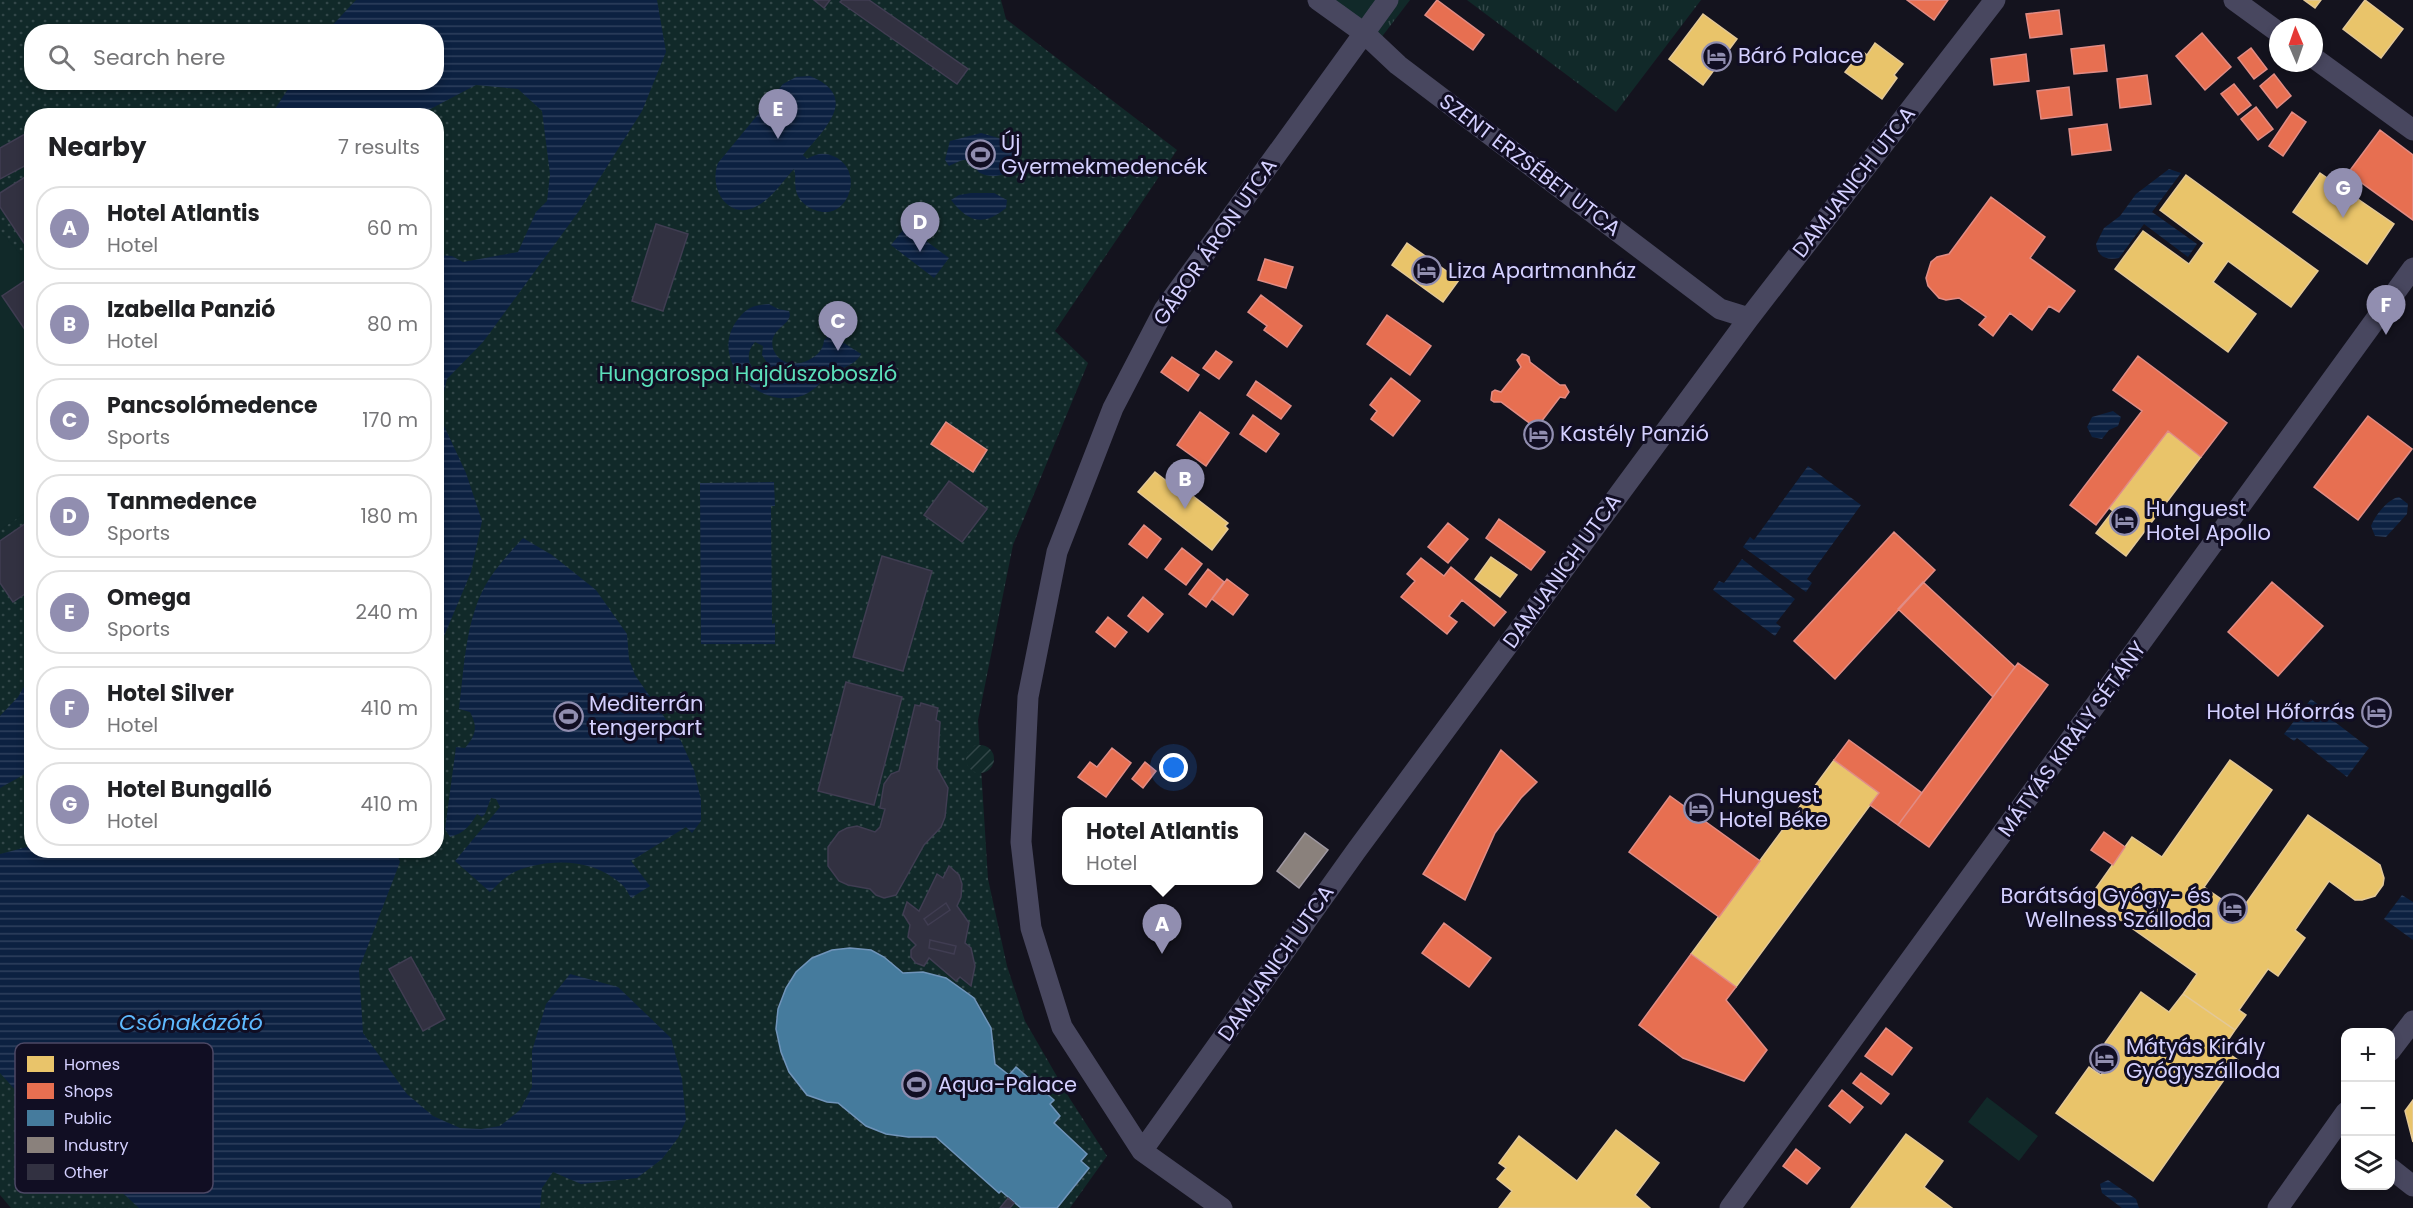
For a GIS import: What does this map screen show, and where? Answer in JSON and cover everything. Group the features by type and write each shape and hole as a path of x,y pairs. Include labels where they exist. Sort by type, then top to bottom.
{"street":[{"name":"SZENT ERZSÉBET UTCA","path":"1318,0 1364,33 1398,65 1720,309 1749,318"},
{"name":"GÁBOR ÁRON UTCA","path":"1142,1151 1062,1027 1031,928 1022,842 1028,698 1057,552 1113,408 1164,310 1388,0"},
{"name":"DAMJANICH UTCA","path":"1142,1151 1356,851 1749,318 1995,0"},
{"path":"2234,0 2269,25"},
{"path":"2323,64 2413,129"},
{"name":"MÁTYÁS KIRÁLY SÉTÁNY","path":"1730,1208 2413,268"},
{"path":"2395,1046 2413,1021"},
{"path":"2277,1208 2341,1125"},
{"path":"1142,1151 1222,1208"},
{"path":"2395,1171 2413,1186"}],"green space":[{"name":"Hungarospa Hajdúszoboszló","path":"0,0 1001,0 1006,19 1177,150 1055,331 1088,363 1013,545 978,720 988,879 1007,966 1025,1021 1070,1099 1107,1156 1070,1208 11,1208 0,1195"},
{"path":"1312,0 1410,0 1374,47"},
{"path":"1467,0 1701,0 1616,112"},
{"path":"0,231 24,258 24,514 0,530"},
{"path":"980,745 990,749 994,759 990,769 980,773 970,769 966,759 970,749"},
{"path":"1987,1097 2038,1136 2019,1161 1968,1122"}],"water":[{"path":"356,0 657,0 666,52 642,111 579,211 483,342 447,379 444,392 444,255 452,256 463,262 518,252 536,212 547,201 550,174 542,111 518,89 476,85 432,108 276,108 287,90 444,90 444,24 334,24"},
{"path":"810,76 825,84 833,94 836,103 834,114 828,124 803,155 807,159 826,154 843,163 849,172 851,182 844,202 837,209 827,212 807,206 798,196 794,169 772,194 757,206 747,210 738,210 730,206 723,200 716,183 718,163 783,84 796,77"},
{"name":"Új Gyermekmedencék","path":"981,133 1002,139 1014,150 1014,165 1009,172 997,176 984,175 967,160 949,166 945,160 950,141"},
{"path":"2169,169 2181,173 2152,212 2197,244 2188,257 2144,224 2119,258 2111,259 2101,255 2096,244 2104,228 2120,216 2136,194"},
{"name":"Új Gyermekmedencék","path":"994,193 1007,200 1006,208 983,220 970,217 951,200 959,195"},
{"path":"906,226 949,258 934,278 891,245"},
{"path":"769,304 789,311 788,320 776,332 772,343 779,358 786,362 802,362 810,359 822,348 824,340 830,334 861,354 852,364 831,374 812,391 803,395 782,398 766,395 752,387 740,376 732,363 729,349 730,334 738,319 748,309","holes":["755,342 763,346 762,355 769,366 765,371 753,369 749,359 750,349"]},
{"path":"2113,411 2121,417 2118,426 2109,430 2102,439 2092,437 2087,427 2092,417"},
{"path":"444,426 466,473 482,521 471,572 444,636"},
{"path":"1808,466 1861,505 1807,579 1812,583 1806,592 1743,547 1750,537 1754,540"},
{"path":"774,482 775,506 771,506 772,624 775,623 775,644 701,644 700,483"},
{"path":"2399,497 2408,504 2407,514 2386,537 2375,536 2371,526 2376,517 2386,504"},
{"name":"Mediterrán tengerpart","path":"523,538 552,555 596,590 627,634 629,659 635,675 681,741 694,770 701,800 701,821 692,833 686,827 631,861 650,886 631,898 623,886 609,875 585,865 572,863 545,864 519,870 507,876 490,892 455,861 500,807 496,799 491,798 485,814 482,817 477,814 463,831 450,837 445,829 456,747 465,748 475,731 470,712 459,709 472,618 487,583"},
{"path":"1742,559 1795,599 1776,623 1781,627 1775,636 1713,590 1719,581 1724,583"},
{"path":"24,687 24,775 0,788 0,716 18,697"},
{"path":"2311,699 2320,706 2318,709 2369,748 2347,777 2297,738 2294,741 2284,734"},
{"name":"Csónakázótó","path":"24,848 24,858 399,858 400,862 359,969 363,1033 407,1094 433,1116 460,1128 481,1129 500,1126 520,1110 532,1087 532,1051 546,1004 570,974 618,987 671,1038 682,1079 686,1120 678,1138 662,1159 637,1178 581,1184 553,1172 542,1188 540,1208 139,1208 123,1193 213,1193 213,1043 15,1043 15,1090 0,1073 0,854"},
{"path":"2402,895 2413,902 2413,940 2384,919"},
{"path":"2108,1180 2136,1199 2139,1208 2122,1208 2102,1193 2100,1184"}],"building: Homes":[{"path":"2304,0 2321,0 2315,8"},
{"path":"2365,0 2403,29 2381,58 2343,29"},
{"path":"1703,14 1737,39 1703,85 1669,59"},
{"path":"1875,43 1903,64 1894,75 1897,78 1882,99 1845,72 1862,51 1867,55"},
{"path":"2320,173 2394,224 2367,264 2293,212"},
{"path":"2186,175 2318,271 2291,307 2228,261 2213,282 2256,314 2228,352 2115,269 2143,231 2189,264 2204,243 2160,210"},
{"path":"1407,243 1459,280 1443,302 1392,265"},
{"path":"2168,431 2201,457 2126,556 2096,533 2113,511 2109,508"},
{"path":"1155,472 1173,486 1176,483 1228,523 1225,526 1228,529 1212,550 1138,492"},
{"path":"1491,557 1517,575 1500,597 1475,579"},
{"path":"1834,760 1879,793 1736,987 1691,954"},
{"path":"2230,760 2272,790 2204,887 2240,912 2308,815 2380,865 2384,878 2383,885 2375,896 2362,900 2355,900 2329,881 2295,930 2305,938 2278,976 2268,969 2239,1010 2246,1015 2235,1030 2183,994 2197,974 2089,898 2132,837 2162,857"},
{"path":"2141,992 2169,1012 2183,994 2235,1030 2222,1049 2238,1060 2153,1181 2056,1113 2089,1067 2101,1075 2118,1052 2105,1043"},
{"path":"2413,1100 2413,1142 2405,1111"},
{"path":"1616,1130 1659,1163 1635,1195 1650,1208 1499,1208 1512,1191 1497,1179 1506,1168 1499,1163 1519,1136 1577,1181"},
{"path":"1906,1134 1943,1161 1924,1187 1952,1208 1851,1208"}],"building: Shops":[{"path":"1437,0 1484,35 1473,50 1425,15"},
{"path":"1907,0 1948,0 1934,20"},
{"path":"2059,10 2062,34 2030,38 2026,14"},
{"path":"2202,33 2231,67 2205,90 2176,56"},
{"path":"2104,45 2107,71 2074,74 2071,49"},
{"path":"2251,48 2267,69 2254,79 2238,58"},
{"path":"2026,54 2029,81 1994,85 1991,59"},
{"path":"2274,74 2291,96 2277,108 2260,86"},
{"path":"2147,75 2151,104 2120,108 2117,79"},
{"path":"2234,84 2251,105 2238,115 2221,94"},
{"path":"2069,87 2072,115 2041,119 2037,91"},
{"path":"2256,107 2273,129 2258,140 2241,119"},
{"path":"2292,112 2306,122 2283,156 2269,146"},
{"path":"2107,124 2111,150 2072,155 2069,129"},
{"path":"2380,130 2413,155 2413,220 2348,173"},
{"path":"1991,197 2045,237 2030,258 2075,291 2059,312 2049,306 2032,330 2010,313 1993,336 1979,325 1986,317 1959,298 1946,300 1939,298 1928,286 1926,278 1931,262 1937,257 1949,254"},
{"path":"1265,259 1293,267 1286,288 1258,280"},
{"path":"1261,295 1302,326 1287,347 1264,330 1267,326 1248,312"},
{"path":"1387,315 1431,346 1410,375 1367,344"},
{"path":"1216,351 1232,362 1219,379 1203,368"},
{"path":"1522,354 1529,357 1530,362 1560,385 1565,385 1569,392 1565,398 1560,397 1541,422 1544,427 1539,433 1535,433 1532,425 1501,402 1491,400 1492,392 1495,390 1501,392 1521,367 1517,360"},
{"path":"2138,356 2227,423 2201,457 2168,431 2096,525 2070,505 2142,411 2113,390"},
{"path":"1172,357 1199,375 1188,391 1161,372"},
{"path":"1391,378 1420,401 1393,436 1371,419 1377,411 1370,405"},
{"path":"1256,381 1291,406 1281,419 1247,395"},
{"path":"1200,412 1229,433 1206,466 1177,445"},
{"path":"1253,415 1279,434 1266,452 1240,434"},
{"path":"2368,416 2412,449 2358,520 2314,487"},
{"path":"946,422 987,450 973,472 931,444"},
{"path":"1499,519 1545,552 1531,570 1486,538"},
{"path":"1448,523 1468,539 1448,563 1428,547"},
{"path":"1144,525 1161,539 1147,558 1129,544"},
{"path":"1894,532 1935,570 1835,679 1794,641"},
{"path":"1182,548 1202,564 1186,585 1165,569"},
{"path":"1421,558 1444,576 1451,567 1506,612 1494,626 1462,600 1449,616 1457,622 1447,634 1401,597 1415,581 1407,574"},
{"path":"1208,569 1224,582 1206,607 1189,594"},
{"path":"1227,579 1248,595 1233,615 1212,599"},
{"path":"1923,582 2015,667 1993,697 1898,609"},
{"path":"2272,582 2323,626 2278,676 2228,632"},
{"path":"1143,597 1163,614 1148,632 1128,616"},
{"path":"1108,617 1127,632 1115,647 1096,632"},
{"path":"2018,663 2048,685 1929,847 1898,825"},
{"path":"1849,740 1922,793 1898,825 1870,805 1879,793 1834,760"},
{"path":"1112,748 1131,763 1106,797 1078,777 1090,762 1097,767"},
{"path":"1501,750 1537,782 1521,798 1495,833 1465,900 1423,874"},
{"path":"1145,762 1156,771 1143,788 1132,779"},
{"path":"1670,796 1760,861 1719,917 1629,852"},
{"path":"2104,832 2125,847 2113,865 2091,850"},
{"path":"1444,923 1491,958 1469,987 1422,953"},
{"path":"1691,954 1736,987 1726,1000 1767,1050 1744,1081 1683,1058 1639,1025"},
{"path":"1886,1028 1912,1048 1892,1075 1865,1056"},
{"path":"1861,1073 1889,1094 1881,1104 1853,1083"},
{"path":"1842,1090 1863,1107 1850,1123 1829,1106"},
{"path":"1796,1149 1820,1168 1807,1184 1783,1166"}],"building: Public":[{"name":"Aqua-Palace","path":"850,948 871,950 884,957 903,973 923,972 946,978 974,998 991,1028 995,1064 1009,1075 1016,1067 1054,1100 1050,1104 1060,1116 1054,1123 1087,1154 1081,1161 1089,1168 1057,1208 1021,1208 1001,1191 999,1193 936,1137 886,1134 866,1126 838,1103 807,1095 789,1072 781,1052 776,1029 778,1009 786,988 796,972 812,958 832,950"}],"building: Industry":[{"path":"1305,833 1328,850 1299,888 1277,871"}],"building: Other":[{"path":"814,0 830,0 824,8"},
{"path":"842,0 869,0 968,69 957,84 840,2"},
{"path":"24,134 24,166 0,179 0,148"},
{"path":"24,178 24,243 0,207 0,193"},
{"path":"656,224 688,234 663,311 632,301"},
{"path":"24,281 24,328 2,296"},
{"path":"949,481 987,509 962,542 924,515"},
{"path":"24,524 24,594 13,602 0,583 0,541"},
{"path":"882,556 932,571 903,671 853,657"},
{"path":"846,682 902,697 874,805 818,791"},
{"path":"921,703 938,708 936,720 940,722 937,768 948,788 945,817 941,827 924,845 896,895 884,898 876,895 870,889 839,881 828,866 828,847 839,832 847,828 857,826 875,832 880,827 885,809 880,808 884,784 891,774 899,771 915,705 920,706"},
{"path":"949,866 959,875 962,884 961,897 957,906 969,923 965,943 971,948 975,966 971,986 960,977 956,981 929,958 924,966 916,963 911,957 911,950 916,945 908,937 910,925 903,914 907,902 919,911 937,874 943,878"},
{"path":"946,903 950,910 928,925 924,919"},
{"path":"930,940 956,946 954,954 929,948"},
{"path":"411,957 445,1019 423,1031 389,969"},
{"path":"1008,1198 1014,1203 1010,1208 1000,1208"}],"place":[{"name":"Báró Palace","path":"1717,56"},
{"name":"Omega","path":"778,139"},
{"name":"Új Gyermekmedencék","path":"980,155"},
{"name":"Hotel Bungalló","path":"2343,218"},
{"name":"Tanmedence","path":"920,252"},
{"name":"Liza Apartmanház","path":"1427,271"},
{"name":"Hotel Silver","path":"2386,335"},
{"name":"Pancsolómedence","path":"838,351"},
{"name":"Kastély Panzió","path":"1539,434"},
{"name":"Izabella Panzió","path":"1185,509"},
{"name":"Hunguest Hotel Apollo","path":"2125,521"},
{"name":"Hotel Hőforrás","path":"2376,712"},
{"name":"Mediterrán tengerpart","path":"568,716"},
{"name":"Hunguest Hotel Béke","path":"1698,808"},
{"name":"Barátság Gyógy- és Wellness Szálloda","path":"2232,908"},
{"name":"Hotel Atlantis","path":"1162,954"},
{"name":"Mátyás Király Gyógyszálloda","path":"2105,1059"},
{"name":"Aqua-Palace","path":"917,1085"}]}
